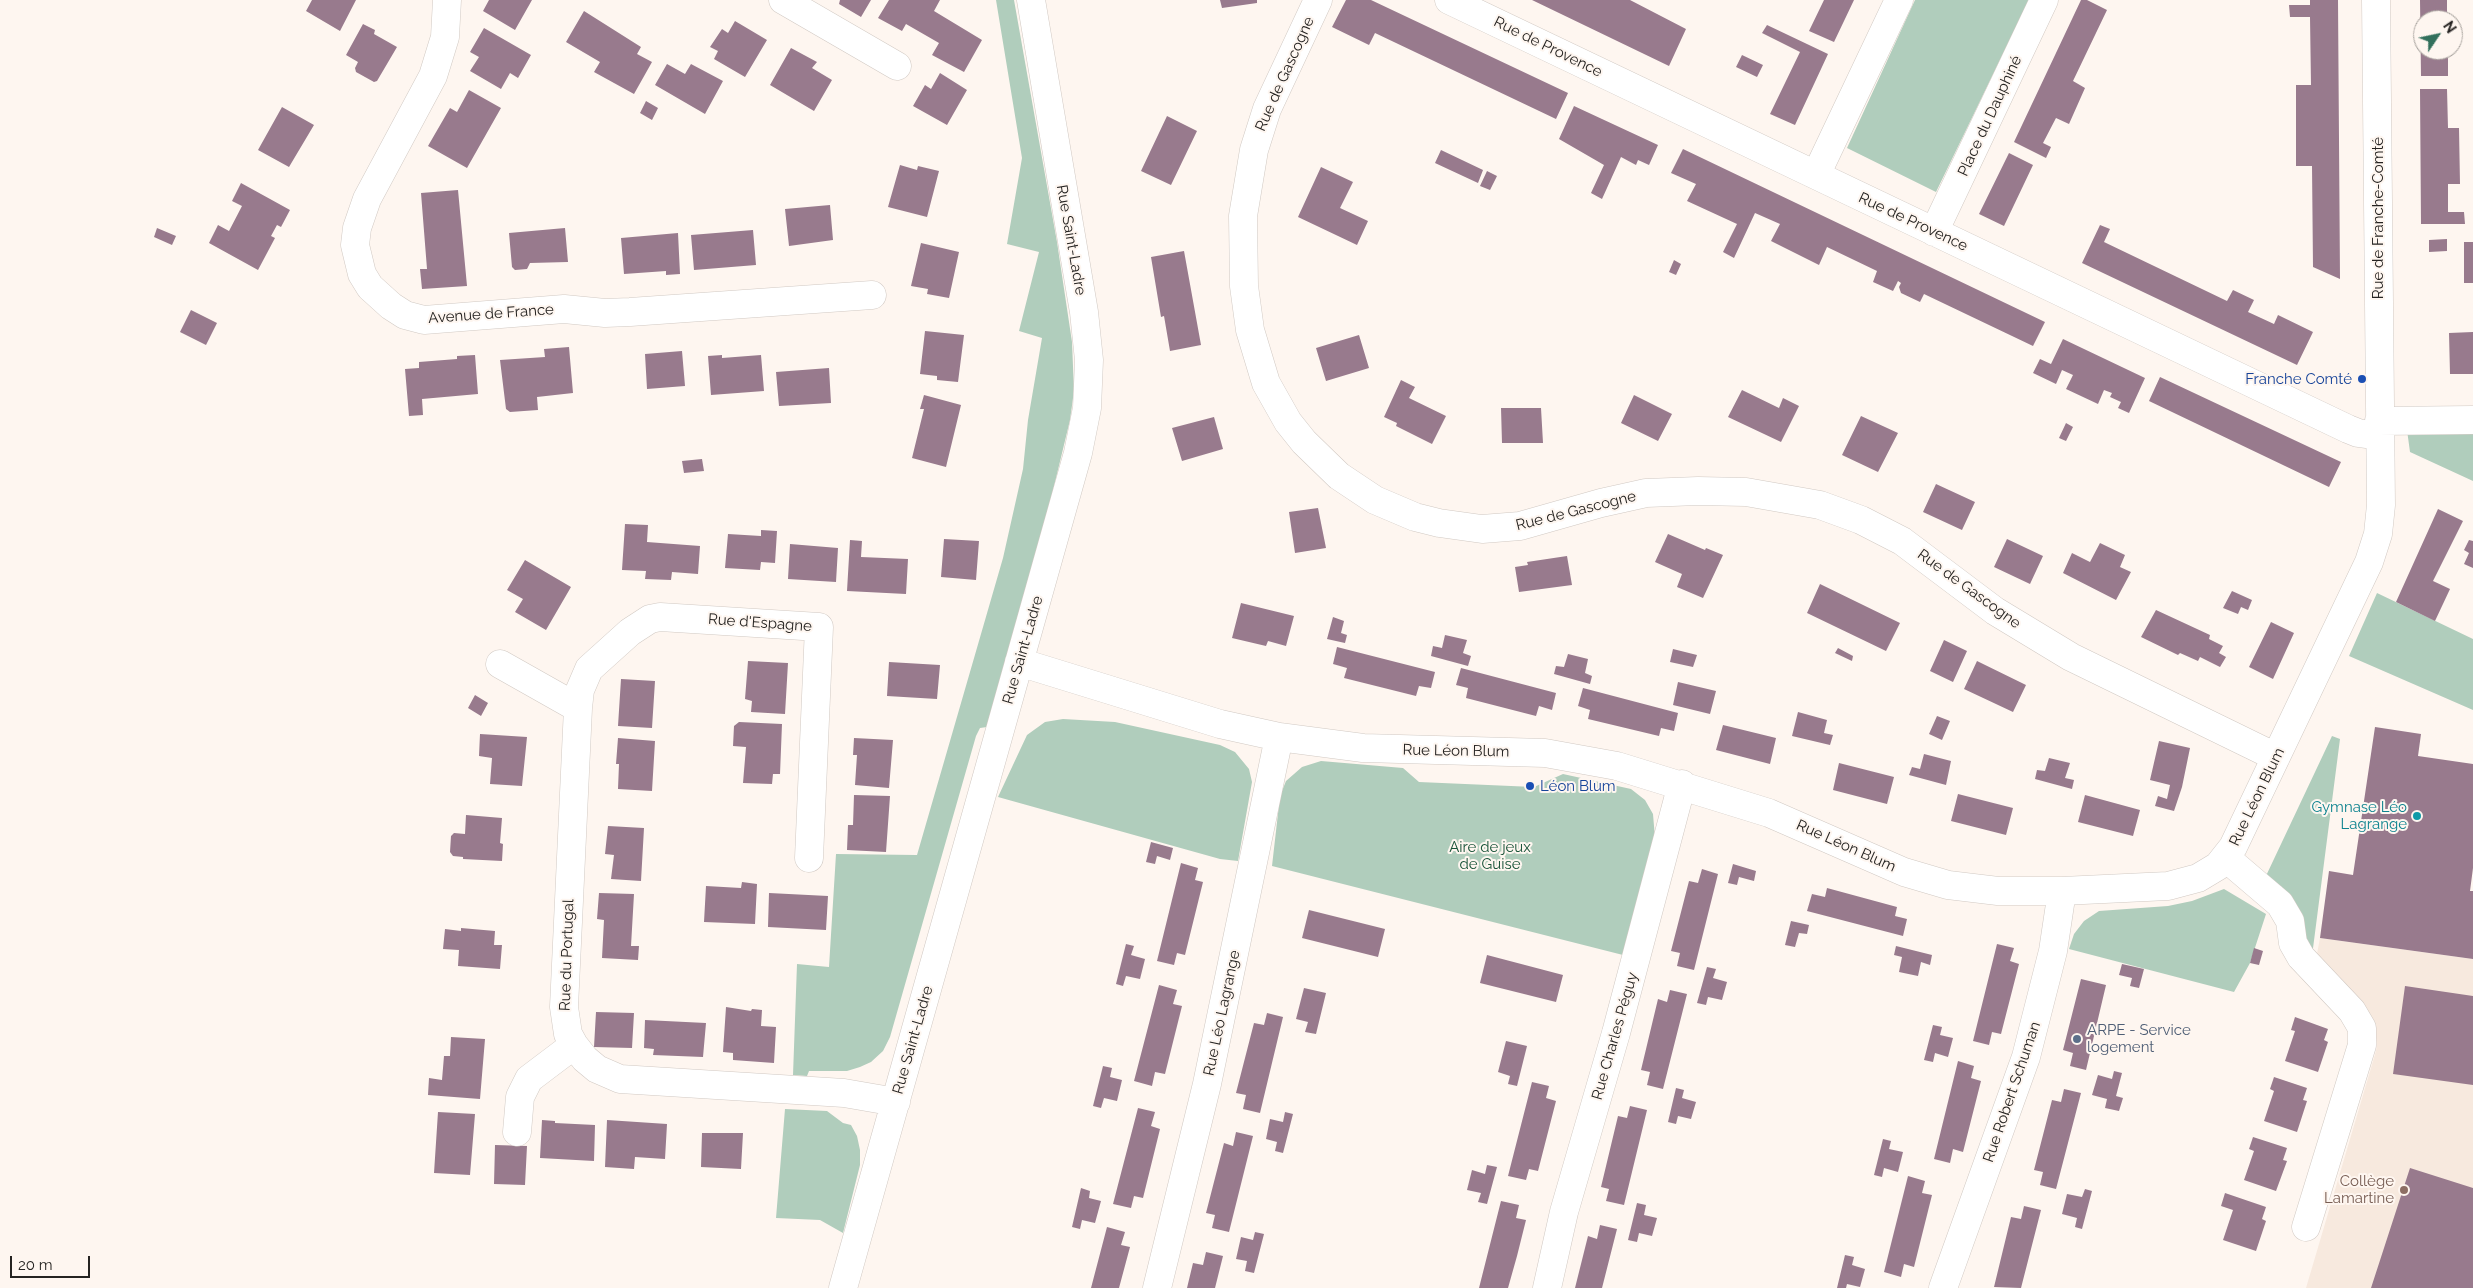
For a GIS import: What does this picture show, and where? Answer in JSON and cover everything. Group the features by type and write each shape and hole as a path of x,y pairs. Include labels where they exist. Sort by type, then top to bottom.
{"street":[{"name":"Avenue de France","path":"447,0 445,37 433,76 367,199 356,228 355,245 362,274 370,287 391,306 405,315 424,320 564,309 605,313 630,312 872,295"},
{"path":"783,0 897,66"},
{"name":"Rue Saint-Ladre","path":"843,1288 1078,453 1089,385 1084,312 1031,0"},
{"name":"Rue de Gascogne","path":"1318,0 1277,86 1254,150 1243,216 1244,286 1250,330 1266,383 1288,422 1304,442 1339,476 1375,500 1415,517 1446,525 1482,529 1520,526 1600,503 1646,494 1698,491 1746,492 1820,505 1861,520 1902,541 1995,611 2071,657 2276,756"},
{"name":"Rue de Provence","path":"1449,0 2358,434 2380,429 2473,420"},
{"path":"1816,175 1899,0"},
{"name":"Place du Dauphiné","path":"1934,232 2044,0"},
{"name":"Rue de Franche-Comté","path":"2376,0 2380,429"},
{"name":"Rue Léon Blum","path":"1019,662 1220,724 1279,737 1363,748 1567,756 1625,768 1682,784 1790,821 1904,872 1948,885 1998,891 2062,891 2168,886 2183,883 2209,872 2226,858 2374,550 2380,520 2380,429"},
{"name":"Rue d'Espagne","path":"578,708 580,690 589,669 630,632 650,619 660,617 819,627 809,858"},
{"path":"500,664 578,708"},
{"name":"Rue du Portugal","path":"578,708 564,1007 564,1021 574,1046 597,1069 620,1079 844,1093 896,1102"},
{"name":"Rue Léo Lagrange","path":"1157,1288 1207,1084 1279,737"},
{"name":"Rue Charles Péguy","path":"1547,1288 1564,1212 1621,1016 1682,784"},
{"path":"2226,858 2280,904 2290,921 2293,943 2301,957 2352,1011 2362,1028 2362,1046 2306,1227"},
{"name":"Rue Robert Schuman","path":"1943,1288 2026,1057 2052,959 2062,891"},
{"path":"517,1132 520,1097 529,1079 574,1046"}],"shaded area":[{"name":"Collège Lamartine","path":"2320,938 2473,959 2473,1288 2306,1288 2377,1043 2375,1033 2316,959"}],"green space":[{"path":"996,0 1014,0 1057,242 1072,342 1074,391 1070,420 1049,507 987,727 980,728 976,736 890,1037 883,1051 871,1062 860,1067 847,1071 809,1071 807,1076 793,1075 797,964 829,967 836,854 917,855 1003,558 1023,469 1028,420 1042,338 1019,331 1039,252 1007,244 1022,158"},
{"path":"1915,0 2029,0 1936,192 1847,148"},
{"path":"2473,428 2473,481 2410,452 2407,430"},
{"path":"2377,593 2473,639 2473,710 2349,656"},
{"path":"1063,719 1115,722 1220,745 1235,752 1249,769 1252,782 1238,861 1220,859 998,797 1027,735 1045,722"},
{"path":"2332,736 2340,739 2312,956 2282,891 2282,887 2265,878"},
{"name":"Aire de jeux de Guise","path":"1321,761 1403,768 1419,782 1534,787 1563,774 1631,789 1645,800 1653,814 1655,838 1623,955 1272,866 1280,796 1286,781 1302,767"},
{"path":"2224,889 2266,914 2250,963 2234,992 2069,949 2074,934 2084,921 2099,911 2168,906 2192,901"},
{"path":"785,1109 827,1111 843,1123 851,1125 857,1136 860,1150 860,1165 843,1233 820,1220 776,1218"}],"building":[{"path":"312,0 356,0 340,31 306,11"},
{"path":"489,0 532,0 515,30 483,11"},
{"path":"840,0 871,0 861,17 839,4"},
{"path":"889,0 940,0 934,11 982,40 964,72 932,55 939,43 906,24 902,31 878,18"},
{"path":"1220,0 1257,0 1257,3 1222,8"},
{"path":"1346,0 1371,0 1568,93 1556,119 1375,33 1369,45 1332,27"},
{"path":"1532,0 1630,0 1686,29 1669,66"},
{"path":"1824,0 1854,0 1834,42 1809,31"},
{"path":"2081,0 2087,0 2107,10 2073,81 2085,88 2069,124 2056,118 2043,143 2051,147 2046,158 2014,142"},
{"path":"2310,0 2338,0 2340,279 2313,267 2312,166 2296,166 2296,85 2311,85 2310,17 2290,17 2289,5 2310,5"},
{"path":"2420,0 2447,0 2447,10 2420,10"},
{"path":"584,11 641,47 637,54 652,62 634,94 594,72 600,62 566,42"},
{"path":"735,21 767,40 745,77 714,59 718,51 710,47 722,29 728,33"},
{"path":"363,24 375,30 374,34 397,47 377,81 374,82 356,72 355,68 358,62 346,55"},
{"path":"1767,25 1828,54 1795,125 1770,114 1800,52 1762,33"},
{"path":"484,28 531,55 518,78 510,73 501,89 470,71 479,57 470,52"},
{"path":"791,48 817,62 812,68 832,80 814,111 770,85"},
{"path":"1742,55 1763,65 1757,77 1736,67"},
{"path":"2421,60 2448,60 2448,76 2421,76"},
{"path":"667,64 685,74 691,64 723,81 705,114 655,85"},
{"path":"940,73 967,90 947,125 913,106 925,85 931,89"},
{"path":"2420,89 2447,89 2448,128 2459,128 2460,184 2448,184 2448,212 2464,212 2465,224 2421,224"},
{"path":"469,90 501,108 467,168 428,146 450,108 457,112"},
{"path":"646,101 658,108 652,120 640,113"},
{"path":"1574,106 1658,145 1649,165 1638,160 1636,165 1621,157 1602,199 1591,193 1604,165 1559,139"},
{"path":"282,107 314,125 289,167 258,150"},
{"path":"1167,116 1197,131 1171,185 1141,171"},
{"path":"1683,149 2045,322 2033,346 1924,294 1920,302 1901,293 1899,287 1901,283 1898,281 1893,291 1873,282 1877,271 1827,247 1819,265 1771,241 1780,224 1755,213 1734,258 1723,252 1737,224 1687,201 1696,184 1671,173"},
{"path":"1441,150 1483,170 1478,183 1435,163"},
{"path":"2009,153 2033,165 2004,226 1979,214"},
{"path":"900,165 917,170 918,166 939,171 927,217 888,207"},
{"path":"1321,167 1353,182 1340,208 1368,221 1357,245 1298,217"},
{"path":"1487,171 1497,176 1490,190 1480,186"},
{"path":"241,183 290,210 281,227 277,225 271,236 275,238 258,270 209,243 218,225 229,231 242,206 232,201"},
{"path":"458,190 467,286 422,289 420,269 427,269 421,193"},
{"path":"830,205 833,240 789,246 785,209"},
{"path":"2100,225 2110,229 2104,242 2227,301 2233,290 2254,300 2248,312 2274,324 2278,315 2313,332 2297,365 2082,263"},
{"path":"157,228 176,236 172,245 154,237"},
{"path":"565,228 568,262 530,263 527,269 515,270 512,267 509,233"},
{"path":"753,230 756,265 694,270 691,235"},
{"path":"678,233 680,274 666,275 666,271 624,274 621,238"},
{"path":"2447,239 2447,251 2429,252 2429,240"},
{"path":"2464,242 2473,242 2473,283 2464,283"},
{"path":"921,243 959,252 949,298 927,294 928,289 911,286"},
{"path":"1184,251 1201,345 1170,351 1164,316 1161,317 1151,257"},
{"path":"1674,260 1681,264 1676,275 1669,272"},
{"path":"191,310 217,323 206,345 180,332"},
{"path":"925,331 964,335 958,382 937,380 937,376 920,374"},
{"path":"2473,332 2473,374 2450,374 2449,333"},
{"path":"1359,335 1369,368 1326,381 1316,348"},
{"path":"2063,339 2145,378 2129,413 2118,408 2121,402 2110,397 2112,393 2104,390 2098,404 2066,389 2073,375 2062,370 2056,384 2033,373 2040,359 2051,364"},
{"path":"569,347 573,393 537,397 538,410 510,412 506,409 500,360 545,357 544,349"},
{"path":"682,351 685,386 647,389 645,354"},
{"path":"475,355 478,394 422,399 423,415 409,416 405,369 419,368 419,362 457,359 457,356"},
{"path":"722,355 722,358 761,355 764,391 711,395 708,356"},
{"path":"829,368 831,403 779,406 776,372"},
{"path":"2160,377 2341,462 2329,487 2149,401"},
{"path":"1401,380 1415,387 1409,398 1446,416 1432,444 1396,426 1397,423 1384,417"},
{"path":"1742,390 1779,408 1783,398 1799,406 1781,442 1728,417"},
{"path":"924,395 961,405 946,467 912,458 924,409 920,409"},
{"path":"1634,395 1672,414 1658,441 1621,423"},
{"path":"1501,408 1541,408 1543,443 1502,443"},
{"path":"1861,416 1898,433 1878,472 1842,455"},
{"path":"1214,417 1223,449 1182,461 1172,428"},
{"path":"2066,423 2073,427 2066,441 2059,438"},
{"path":"702,459 704,471 684,473 682,461"},
{"path":"1936,484 1975,502 1962,530 1923,512"},
{"path":"1318,508 1326,548 1295,553 1289,512"},
{"path":"2438,509 2463,521 2433,581 2450,589 2435,621 2396,602"},
{"path":"625,524 648,525 647,542 700,546 698,574 672,572 671,580 645,579 646,571 622,570"},
{"path":"761,530 777,531 775,563 761,562 760,570 725,568 728,534 761,536"},
{"path":"1668,534 1705,550 1706,548 1723,555 1703,598 1677,587 1682,574 1655,562"},
{"path":"944,539 979,541 976,580 941,577"},
{"path":"2007,539 2043,556 2030,584 1994,567"},
{"path":"850,540 862,541 861,557 908,559 906,594 847,591"},
{"path":"2469,540 2473,541 2473,568 2464,564 2469,553 2464,550"},
{"path":"2100,543 2125,555 2120,567 2131,572 2116,600 2063,573 2072,553 2090,562"},
{"path":"790,544 838,548 836,582 788,579"},
{"path":"1567,556 1572,585 1519,592 1515,567 1528,565 1527,562"},
{"path":"525,560 571,587 546,630 515,612 523,599 507,590"},
{"path":"1820,584 1900,623 1886,651 1807,613"},
{"path":"2232,591 2252,600 2248,610 2241,607 2238,614 2223,608"},
{"path":"1241,603 1294,616 1286,646 1268,641 1266,646 1232,638"},
{"path":"2156,610 2210,635 2209,639 2223,646 2219,653 2226,657 2220,667 2200,657 2198,661 2180,653 2178,655 2141,637"},
{"path":"1333,617 1344,621 1341,633 1347,635 1345,643 1327,639"},
{"path":"2271,622 2294,633 2273,679 2249,667"},
{"path":"1445,635 1467,640 1463,653 1471,656 1468,666 1431,656 1433,646 1442,648"},
{"path":"1944,640 1967,651 1953,682 1930,671"},
{"path":"1337,647 1435,672 1431,688 1419,686 1416,696 1344,678 1347,668 1333,664"},
{"path":"1838,648 1853,656 1852,661 1835,653"},
{"path":"1673,649 1697,655 1693,667 1670,662"},
{"path":"1568,654 1588,659 1585,673 1592,676 1590,684 1554,674 1556,666 1564,667"},
{"path":"748,661 788,663 785,714 751,712 752,701 745,699"},
{"path":"1977,661 2026,685 2013,712 1964,689"},
{"path":"889,662 940,665 937,699 887,696"},
{"path":"1461,668 1556,693 1552,710 1539,706 1536,716 1466,698 1468,688 1456,685"},
{"path":"621,679 655,681 652,728 618,726"},
{"path":"1678,682 1716,691 1710,714 1673,705"},
{"path":"1583,688 1678,713 1674,731 1661,728 1659,736 1588,719 1590,710 1578,706"},
{"path":"475,695 488,703 481,716 468,708"},
{"path":"1798,712 1827,720 1824,733 1833,735 1830,745 1792,736"},
{"path":"1937,716 1950,721 1942,740 1929,734"},
{"path":"739,722 782,724 780,774 773,774 772,784 743,783 746,747 733,746 734,726"},
{"path":"1723,725 1776,738 1770,764 1716,750"},
{"name":"Gymnase Léo Lagrange","path":"2375,727 2421,734 2418,756 2473,764 2473,868 2470,891 2473,891 2473,959 2320,938 2329,871 2353,875"},
{"path":"480,734 527,737 522,786 490,784 492,758 479,756"},
{"path":"618,738 655,741 652,791 618,789 619,764 616,764"},
{"path":"854,738 893,740 889,788 855,785 857,755 853,755"},
{"path":"2159,741 2190,748 2182,787 2174,811 2155,806 2158,796 2167,799 2170,785 2150,780"},
{"path":"1924,754 1951,761 1946,785 1909,775 1912,767 1920,769"},
{"path":"2049,758 2070,763 2065,778 2074,780 2072,789 2035,779 2037,770 2045,771"},
{"path":"1839,763 1894,777 1887,804 1833,790"},
{"path":"1958,794 2013,808 2006,835 1951,821"},
{"path":"854,795 890,796 886,852 847,850 848,825 853,825"},
{"path":"2085,795 2140,810 2133,836 2078,822"},
{"path":"466,815 502,818 500,843 503,844 502,861 463,859 463,857 453,856 450,852 451,836 454,833 465,834"},
{"path":"608,826 644,828 641,881 611,879 614,855 605,854"},
{"path":"1151,842 1173,848 1170,860 1157,856 1155,864 1146,862"},
{"path":"1181,863 1198,868 1195,880 1203,882 1185,955 1177,953 1174,965 1157,961"},
{"path":"1733,864 1756,871 1754,881 1739,877 1737,885 1728,883"},
{"path":"1702,869 1718,874 1694,970 1677,966 1680,953 1671,951 1689,881 1698,883"},
{"path":"742,882 757,884 755,924 704,922 706,886 741,888"},
{"path":"1827,888 1897,907 1895,916 1907,919 1903,936 1807,911 1812,894 1825,897"},
{"path":"599,893 634,894 631,946 639,946 638,960 602,958 604,920 597,919"},
{"path":"769,893 828,896 826,930 768,927"},
{"path":"1309,910 1385,929 1378,957 1302,938"},
{"path":"1791,921 1809,925 1807,934 1799,933 1795,947 1785,945"},
{"path":"461,928 495,931 494,945 502,945 500,969 458,966 459,950 443,949 445,929 461,931"},
{"path":"1126,944 1134,946 1131,955 1145,959 1140,979 1126,976 1123,986 1116,984"},
{"path":"1997,944 2014,948 2010,961 2019,964 2001,1034 1992,1032 1989,1045 1973,1041"},
{"path":"1896,946 1932,955 1930,965 1921,962 1918,976 1899,972 1902,957 1894,955"},
{"path":"2254,948 2263,951 2259,965 2250,963"},
{"path":"1487,955 1563,975 1556,1002 1480,983"},
{"path":"2122,964 2144,969 2139,988 2130,986 2132,978 2119,975"},
{"path":"1707,967 1716,969 1713,978 1727,982 1722,1000 1708,997 1706,1005 1697,1003"},
{"path":"2081,979 2106,985 2086,1070 2070,1066 2073,1053 2063,1050"},
{"path":"1159,985 1177,990 1173,1004 1182,1006 1165,1074 1155,1072 1152,1086 1134,1081"},
{"path":"2405,986 2473,996 2473,1085 2393,1074"},
{"path":"1304,988 1326,993 1316,1034 1305,1032 1308,1022 1296,1019"},
{"path":"1670,990 1687,994 1663,1089 1647,1085 1650,1072 1641,1070 1658,999 1667,1002"},
{"path":"726,1007 751,1011 752,1009 762,1010 761,1026 776,1027 774,1063 733,1060 733,1053 723,1052"},
{"path":"596,1012 634,1013 632,1048 594,1047"},
{"path":"1267,1013 1283,1017 1260,1113 1243,1109 1246,1095 1236,1093 1254,1023 1264,1025"},
{"path":"2295,1017 2328,1029 2324,1040 2328,1042 2318,1072 2285,1061 2295,1031 2291,1030"},
{"path":"645,1020 706,1023 703,1057 653,1055 654,1049 644,1048"},
{"path":"1933,1025 1942,1027 1940,1035 1953,1038 1948,1057 1935,1053 1933,1062 1924,1060"},
{"path":"451,1037 485,1039 480,1099 428,1095 429,1078 442,1080 444,1056 450,1056"},
{"path":"1506,1041 1527,1046 1517,1086 1508,1084 1510,1076 1498,1072"},
{"path":"1958,1061 1974,1066 1971,1078 1981,1081 1963,1152 1953,1149 1950,1163 1934,1159"},
{"path":"1103,1066 1112,1068 1110,1077 1122,1080 1117,1101 1104,1098 1101,1108 1093,1106"},
{"path":"2114,1071 2122,1073 2116,1096 2123,1098 2119,1111 2105,1108 2107,1099 2092,1095 2098,1075 2112,1079"},
{"path":"2274,1077 2307,1088 2303,1100 2307,1101 2297,1132 2264,1121 2274,1091 2270,1089"},
{"path":"1532,1082 1549,1086 1546,1098 1556,1101 1538,1171 1529,1169 1526,1180 1508,1176"},
{"path":"1676,1088 1684,1090 1682,1098 1696,1102 1691,1119 1678,1116 1676,1124 1668,1122"},
{"path":"2064,1089 2081,1093 2056,1189 2040,1185 2043,1172 2034,1170 2052,1100 2061,1102"},
{"path":"1630,1106 1647,1110 1624,1205 1606,1201 1609,1189 1601,1187 1618,1116 1627,1118"},
{"path":"1138,1108 1155,1112 1151,1126 1160,1129 1143,1198 1134,1196 1131,1208 1113,1204"},
{"path":"438,1112 475,1114 470,1175 434,1173"},
{"path":"1285,1112 1293,1114 1283,1153 1275,1151 1277,1142 1266,1139 1270,1119 1283,1122"},
{"path":"542,1120 555,1121 555,1123 595,1125 594,1161 540,1158"},
{"path":"607,1120 667,1124 665,1159 635,1157 634,1169 605,1167"},
{"path":"1236,1132 1253,1136 1229,1232 1212,1228 1215,1215 1206,1213 1224,1143 1233,1146"},
{"path":"702,1133 743,1133 741,1169 701,1167"},
{"path":"2253,1137 2287,1148 2283,1160 2287,1161 2276,1191 2244,1180 2254,1151 2249,1149"},
{"path":"1883,1139 1891,1141 1889,1149 1903,1152 1898,1172 1884,1168 1882,1177 1874,1175"},
{"path":"495,1145 527,1146 525,1185 494,1184"},
{"path":"1487,1165 1497,1167 1487,1204 1478,1202 1481,1193 1467,1190 1472,1170 1485,1174"},
{"path":"2410,1168 2473,1188 2473,1288 2371,1288"},
{"path":"1908,1176 1925,1181 1922,1193 1932,1195 1914,1267 1904,1264 1901,1277 1884,1272"},
{"path":"1081,1188 1090,1191 1089,1198 1101,1201 1095,1223 1082,1220 1080,1229 1072,1227"},
{"path":"2085,1189 2092,1191 2082,1229 2075,1227 2077,1218 2062,1214 2067,1194 2082,1197"},
{"path":"2225,1193 2266,1207 2262,1219 2266,1221 2256,1251 2223,1240 2233,1210 2221,1206"},
{"path":"1501,1201 1519,1205 1516,1218 1526,1220 1517,1256 1508,1288 1479,1288"},
{"path":"1637,1203 1646,1205 1644,1215 1657,1218 1652,1236 1639,1233 1637,1242 1628,1240"},
{"path":"2024,1206 2041,1210 2021,1288 1994,1287 2011,1217 2021,1219"},
{"path":"1600,1225 1617,1229 1602,1288 1575,1288 1588,1236 1597,1239"},
{"path":"1107,1227 1125,1232 1121,1245 1130,1247 1119,1288 1091,1288"},
{"path":"1255,1232 1264,1234 1254,1273 1245,1271 1247,1261 1236,1259 1241,1237 1253,1240"},
{"path":"1206,1252 1223,1256 1215,1288 1187,1288 1193,1263 1203,1265"},
{"path":"1845,1255 1854,1257 1852,1265 1865,1269 1860,1287 1847,1284 1846,1288 1837,1288"}],"place":[{"name":"Franche Comté","path":"2362,379"},
{"name":"Léon Blum","path":"1530,786"},
{"name":"Gymnase Léo Lagrange","path":"2417,816"},
{"name":"ARPE - Service logement","path":"2077,1039"},
{"name":"Collège Lamartine","path":"2404,1190"}]}
